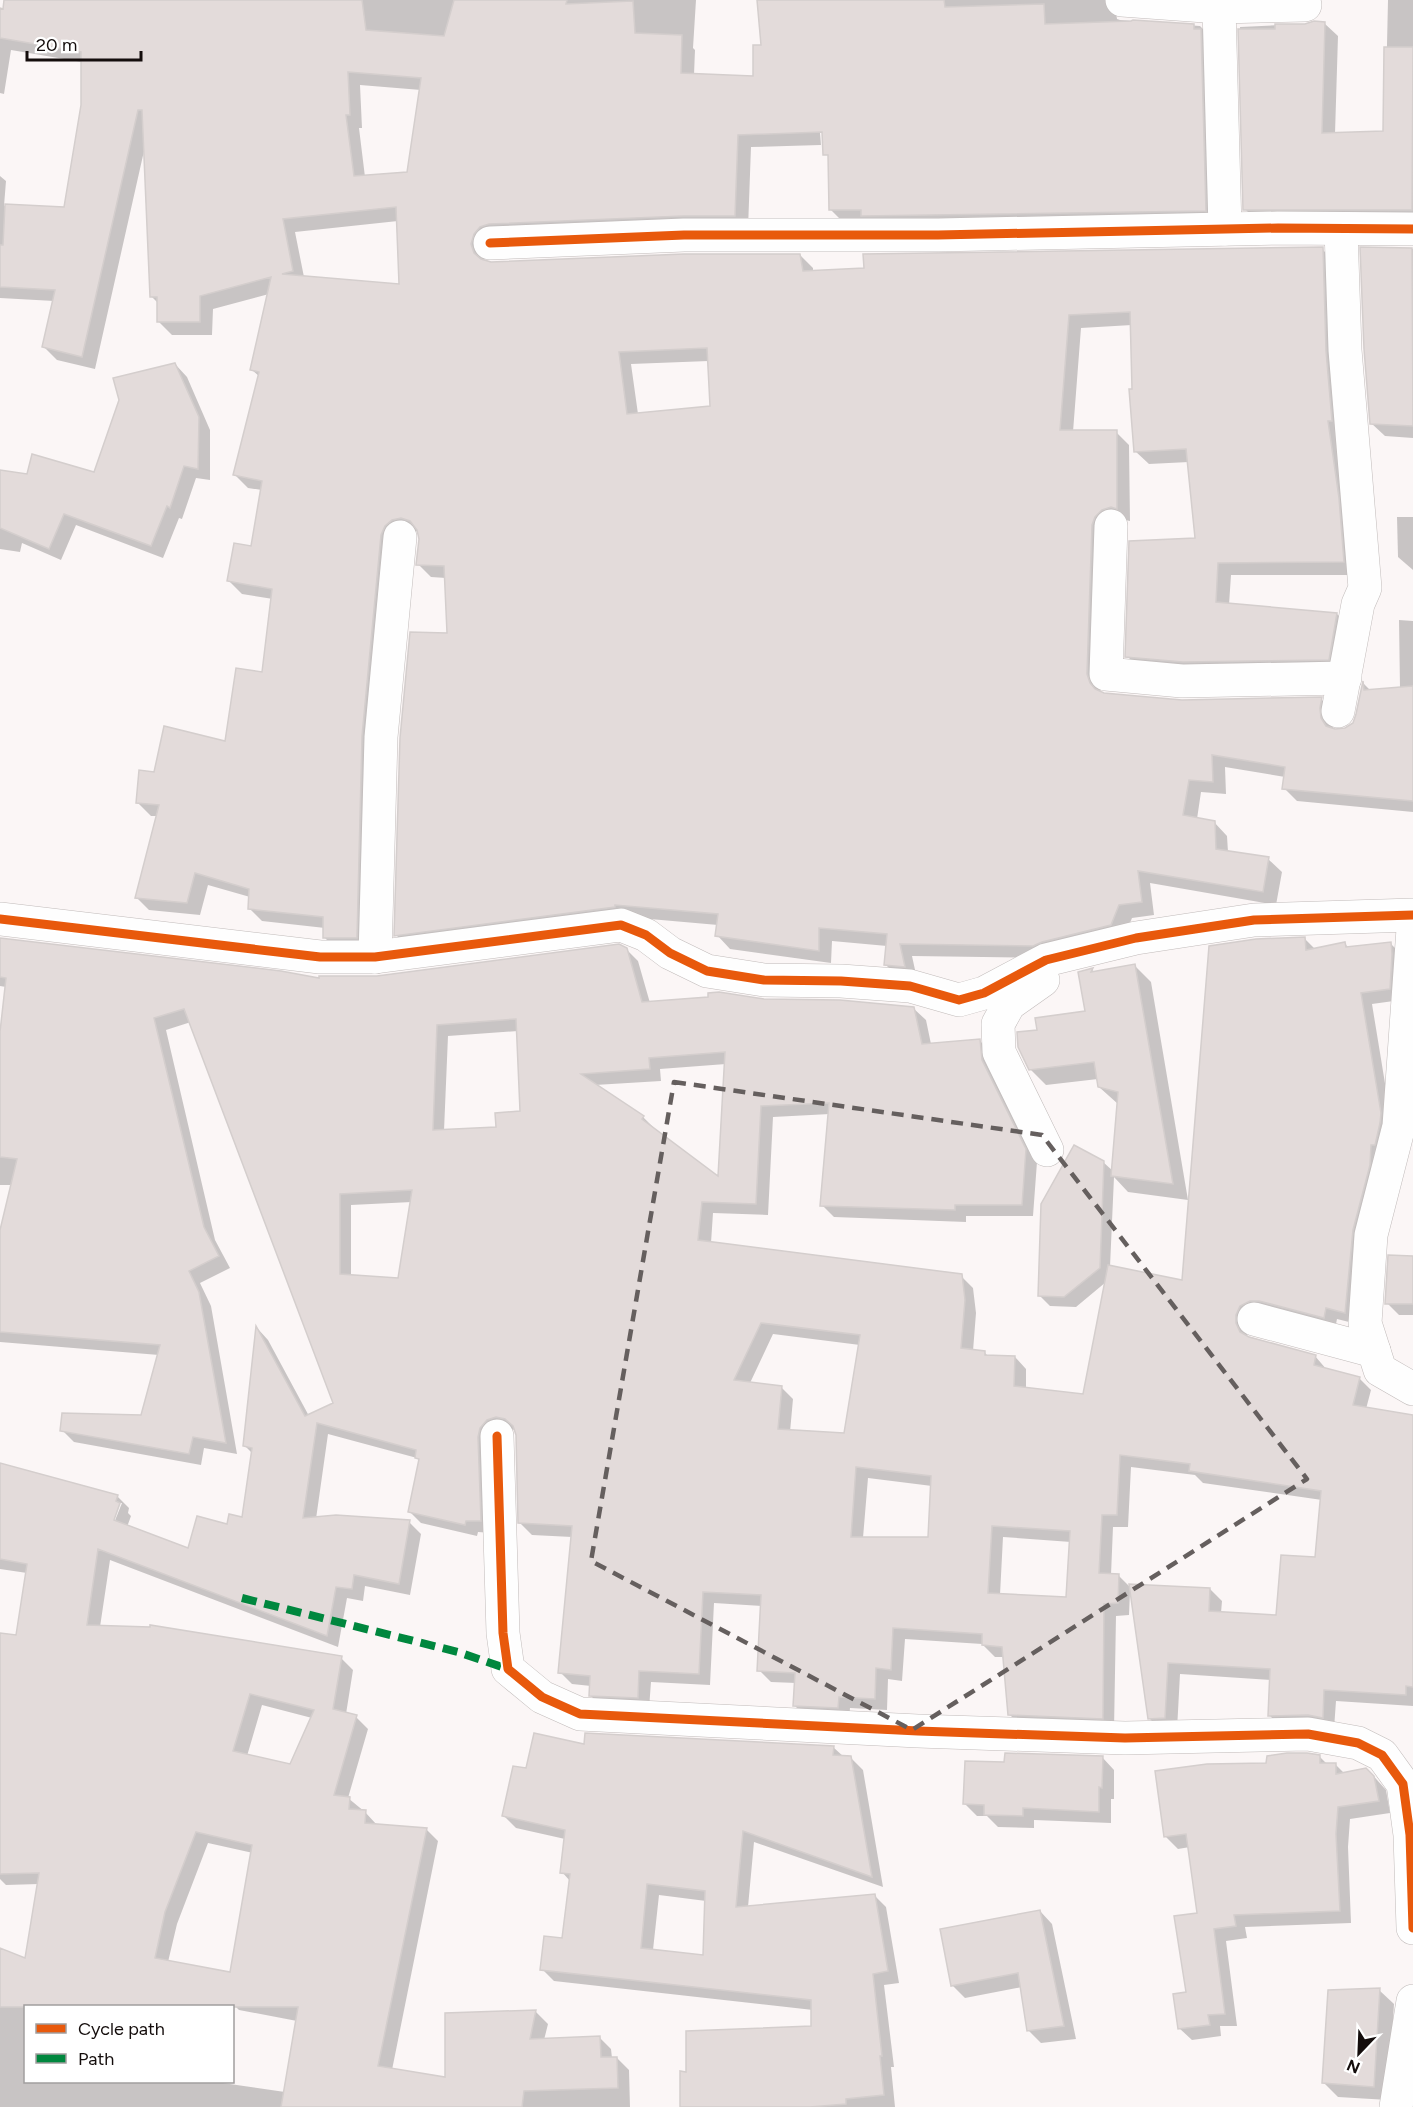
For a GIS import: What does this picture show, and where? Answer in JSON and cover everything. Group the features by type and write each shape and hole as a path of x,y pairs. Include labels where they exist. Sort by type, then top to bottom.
{"street":[{"path":"1122,0 1219,7 1305,5"},
{"path":"1219,7 1225,229"},
{"path":"490,243 684,235 938,235 1225,229 1413,229"},
{"path":"1338,711 1358,604 1365,588 1345,350 1341,229"},
{"path":"1111,526 1106,674 1182,681 1345,678"},
{"path":"375,957 381,737 400,537"},
{"path":"0,919 320,957 375,957 621,925 646,935 670,953 707,971 764,980 842,981 910,986 959,1000 984,993 1046,960 1136,938 1254,920 1413,915"},
{"path":"1413,928 1399,1126 1371,1235 1365,1323 1380,1370 1413,1389"},
{"path":"1047,1150 999,1052 998,1024 1009,1004 1039,984 1074,954"},
{"path":"1254,1319 1374,1350"},
{"path":"497,1436 503,1633 508,1670 542,1697 579,1714 1114,1738 1308,1734 1358,1743 1382,1755 1403,1784 1410,1835 1413,1928"},
{"path":"1396,2107 1413,2001"}],"highlighted area":[{"path":"674,1082 1042,1135 1307,1479 912,1730 591,1561"}],"building":[{"path":"4,0 362,0 366,30 444,36 454,0 567,0 566,4 633,1 635,33 682,35 681,73 753,76 753,45 761,45 757,0 944,0 945,7 1044,4 1045,24 1133,20 1194,24 1194,29 1201,29 1206,211 861,216 861,210 829,210 828,155 823,155 822,132 738,135 735,216 489,224 480,227 474,234 471,244 474,253 481,259 491,262 684,254 800,254 803,271 864,268 863,254 1323,247 1326,351 1332,421 1328,421 1339,498 1344,562 1218,563 1216,602 1337,613 1329,660 1183,662 1125,657 1129,541 1195,538 1186,449 1134,452 1129,389 1132,389 1130,312 1069,315 1060,430 1117,430 1117,509 1111,507 1102,510 1095,517 1092,525 1087,674 1095,689 1104,693 1182,700 1322,697 1321,718 1326,726 1335,729 1345,728 1353,723 1363,681 1364,690 1413,686 1413,801 1282,789 1285,767 1212,755 1213,782 1189,780 1183,815 1215,821 1216,849 1269,857 1263,892 1138,871 1142,902 1119,905 1111,925 1033,946 900,944 905,967 884,965 887,934 819,928 819,951 715,936 718,914 615,905 615,907 394,936 400,738 410,632 447,633 444,566 416,565 419,539 417,530 410,521 401,518 392,520 385,526 381,535 362,736 357,938 323,938 323,917 248,909 249,889 195,873 187,903 135,898 159,805 136,803 139,770 154,772 164,726 225,741 236,668 262,672 272,589 227,581 234,543 251,546 262,481 233,475 259,372 250,370 271,277 200,296 200,322 157,322 157,297 150,297 142,110 138,110 82,357 42,347 55,290 0,287 0,245 3,245 5,204 64,207 81,105 81,52 0,38 0,8 3,9","holes":["348,72 421,78 407,172 354,176 346,115 350,115","396,207 399,284 282,274 293,271 283,219","707,348 710,406 627,414 619,352"]},
{"path":"1314,21 1325,22 1322,133 1383,131 1384,47 1413,47 1412,210 1243,210 1238,29 1275,29 1275,24 1305,24"},
{"path":"1360,247 1412,248 1413,426 1370,424"},
{"path":"175,363 199,417 198,469 184,466 170,508 167,506 151,546 64,514 49,549 0,528 0,470 27,474 32,454 94,472 119,400 113,378"},
{"path":"1305,937 1306,950 1345,942 1346,947 1391,942 1390,989 1361,993 1381,1113 1375,1145 1371,1145 1370,1165 1353,1230 1345,1313 1326,1308 1324,1318 1259,1301 1250,1301 1240,1306 1236,1315 1236,1323 1240,1332 1249,1337 1316,1355 1314,1365 1360,1377 1353,1405 1413,1415 1413,1687 1406,1686 1406,1695 1324,1690 1323,1718 1308,1715 1268,1716 1270,1669 1168,1663 1165,1718 1148,1719 1129,1584 1210,1588 1209,1611 1276,1615 1281,1555 1315,1557 1321,1491 1189,1471 1190,1464 1120,1455 1117,1515 1102,1515 1099,1573 1119,1574 1118,1603 1104,1604 1103,1719 1008,1715 1002,1647 982,1645 982,1634 893,1628 891,1670 876,1668 875,1699 839,1697 838,1708 793,1706 795,1673 757,1671 761,1595 703,1592 699,1674 639,1671 638,1698 589,1696 590,1676 558,1673 572,1526 518,1523 516,1435 513,1426 505,1419 496,1417 487,1420 480,1428 478,1437 481,1521 466,1521 465,1525 408,1512 419,1459 415,1458 416,1450 317,1423 303,1518 336,1515 410,1520 399,1584 354,1575 352,1589 336,1587 327,1636 98,1549 87,1625 150,1627 150,1625 342,1656 333,1709 357,1715 334,1795 350,1797 349,1809 366,1810 365,1823 427,1828 378,2066 445,2077 445,2013 536,2010 530,2039 600,2036 601,2057 617,2057 618,2088 524,2091 522,2107 281,2107 298,2007 24,2005 24,2007 0,2007 0,1948 25,1958 39,1873 0,1874 0,1633 16,1635 27,1564 0,1559 0,1463 118,1495 116,1501 120,1503 114,1520 188,1548 197,1516 227,1524 229,1514 242,1517 252,1448 243,1446 256,1326 305,1416 333,1403 184,1009 154,1018 204,1227 219,1256 189,1271 199,1292 226,1443 193,1437 189,1454 60,1431 62,1413 141,1415 160,1345 0,1332 0,1230 17,1159 0,1157 0,1032 6,978 0,977 0,938 281,971 319,978 319,976 377,976 619,944 627,948 642,1002 708,997 708,993 719,992 764,999 840,1000 914,1007 922,1044 980,1039 982,1060 1026,1149 1022,1205 955,1205 955,1210 820,1206 829,1103 761,1106 756,1204 702,1202 698,1240 962,1274 965,1300 961,1348 985,1351 985,1355 1015,1356 1014,1386 1083,1394 1108,1265 1182,1280 1209,946 1256,939","holes":["516,1019 520,1111 495,1113 496,1127 433,1130 437,1025","725,1052 718,1176 642,1119 644,1116 581,1074 650,1069 649,1058","412,1190 398,1278 340,1274 340,1194","761,1323 860,1335 844,1433 778,1429 782,1386 734,1380","856,1467 931,1476 928,1537 851,1537","992,1526 1070,1531 1066,1597 988,1593","250,1694 314,1710 290,1764 233,1751","196,1832 252,1845 230,1972 155,1958 165,1912"]},
{"path":"1135,964 1173,1184 1111,1176 1118,1092 1098,1087 1094,1062 1029,1070 1018,1047 1017,1032 1037,1030 1035,1018 1085,1011 1078,972 1093,968 1091,972"},
{"path":"1074,1145 1104,1161 1100,1268 1064,1297 1038,1296 1041,1204"},
{"path":"1388,1255 1413,1256 1413,1304 1385,1304"},
{"path":"534,1733 584,1744 585,1733 834,1746 833,1755 851,1756 872,1877 743,1831 736,1907 875,1894 888,1971 873,1974 884,2095 846,2099 846,2104 810,2107 680,2107 680,2071 686,2072 686,2031 811,2026 811,2000 540,1970 544,1936 562,1938 570,1874 560,1873 565,1830 502,1816 513,1766 526,1768","holes":["647,1884 705,1891 703,1955 641,1948"]},
{"path":"1005,1753 1103,1756 1099,1812 1023,1808 1023,1816 984,1815 984,1805 963,1804 965,1761 1004,1762"},
{"path":"1287,1753 1320,1755 1320,1763 1336,1763 1336,1774 1366,1768 1374,1776 1379,1801 1338,1807 1336,1834 1340,1911 1234,1915 1236,1926 1214,1929 1225,2014 1208,2015 1210,2025 1178,2029 1173,1994 1186,1992 1174,1916 1197,1913 1186,1834 1164,1837 1155,1771 1207,1764 1266,1763 1267,1756"},
{"path":"1040,1910 1064,2026 1027,2031 1018,1973 951,1986 940,1929"},
{"path":"1380,1988 1374,2087 1322,2083 1328,1990"}],"marked path":[{"path":"242,1598 458,1652 508,1669"}],"cycle path":[{"path":"490,243 684,235 938,235 1278,228 1413,229"},
{"path":"0,919 320,957 375,957 621,925 646,935 670,953 707,971 764,980 841,981 910,986 959,1000 984,993 1046,960 1136,938 1254,920 1413,915"},
{"path":"497,1436 503,1633 508,1669 542,1697 580,1714 918,1731 1125,1738 1308,1734 1358,1743 1382,1755 1403,1784 1410,1835 1413,1928"}]}
